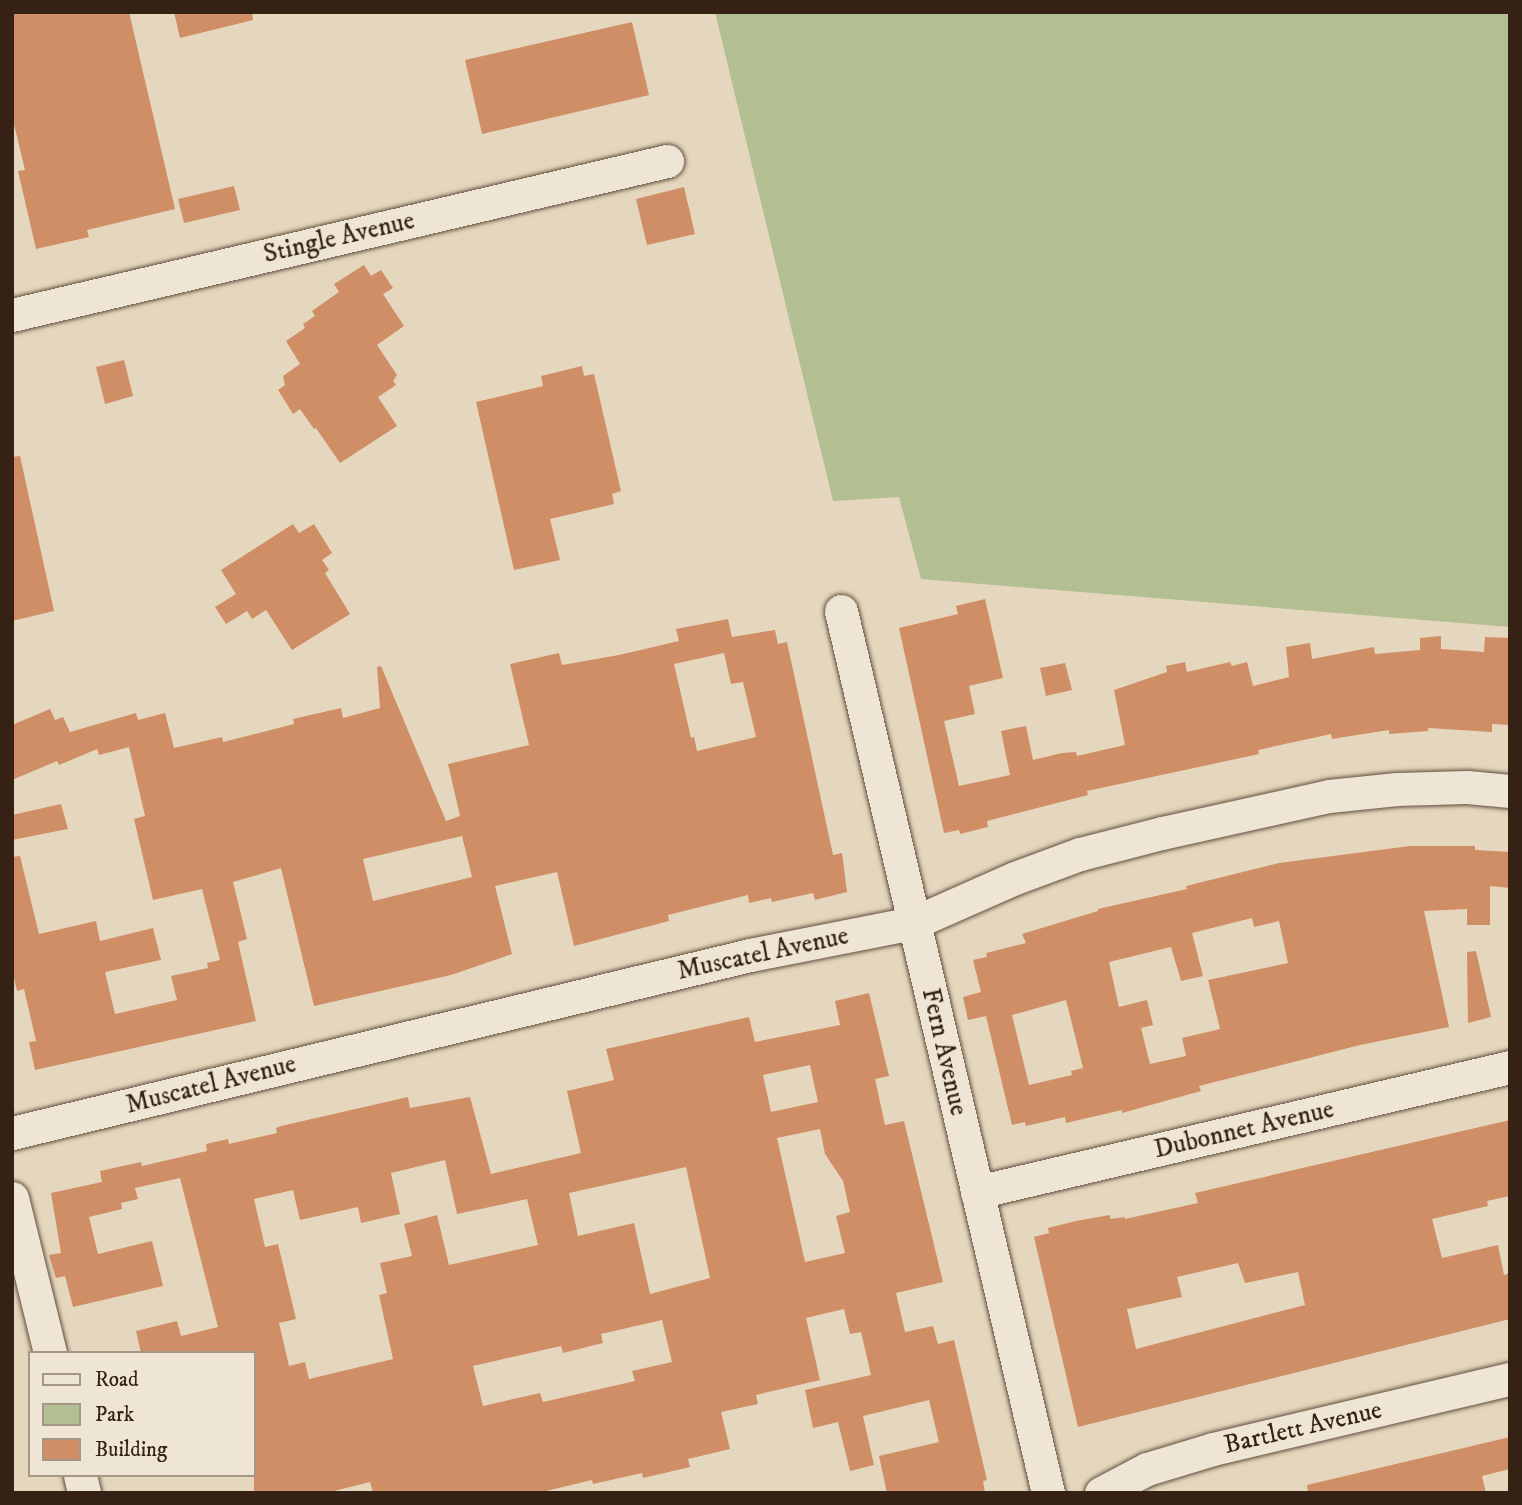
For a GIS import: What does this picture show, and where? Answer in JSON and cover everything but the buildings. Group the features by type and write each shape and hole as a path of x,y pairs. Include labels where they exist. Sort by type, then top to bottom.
{"street":[{"name":"Stingle Avenue","path":"12,315 667,161"},
{"name":"Fern Avenue","path":"841,611 1048,1493"},
{"name":"Muscatel Avenue","path":"12,1133 750,955 913,923 1015,878 1080,855 1303,802 1397,789 1467,787 1510,791"},
{"name":"Dubonnet Avenue","path":"977,1192 1510,1067"},
{"path":"12,1198 50,1351"},
{"name":"Bartlett Avenue","path":"1101,1493 1147,1469 1213,1449 1510,1379"}],"green space":[{"path":"715,12 1510,12 1510,627 921,579 899,497 833,501"}]}
